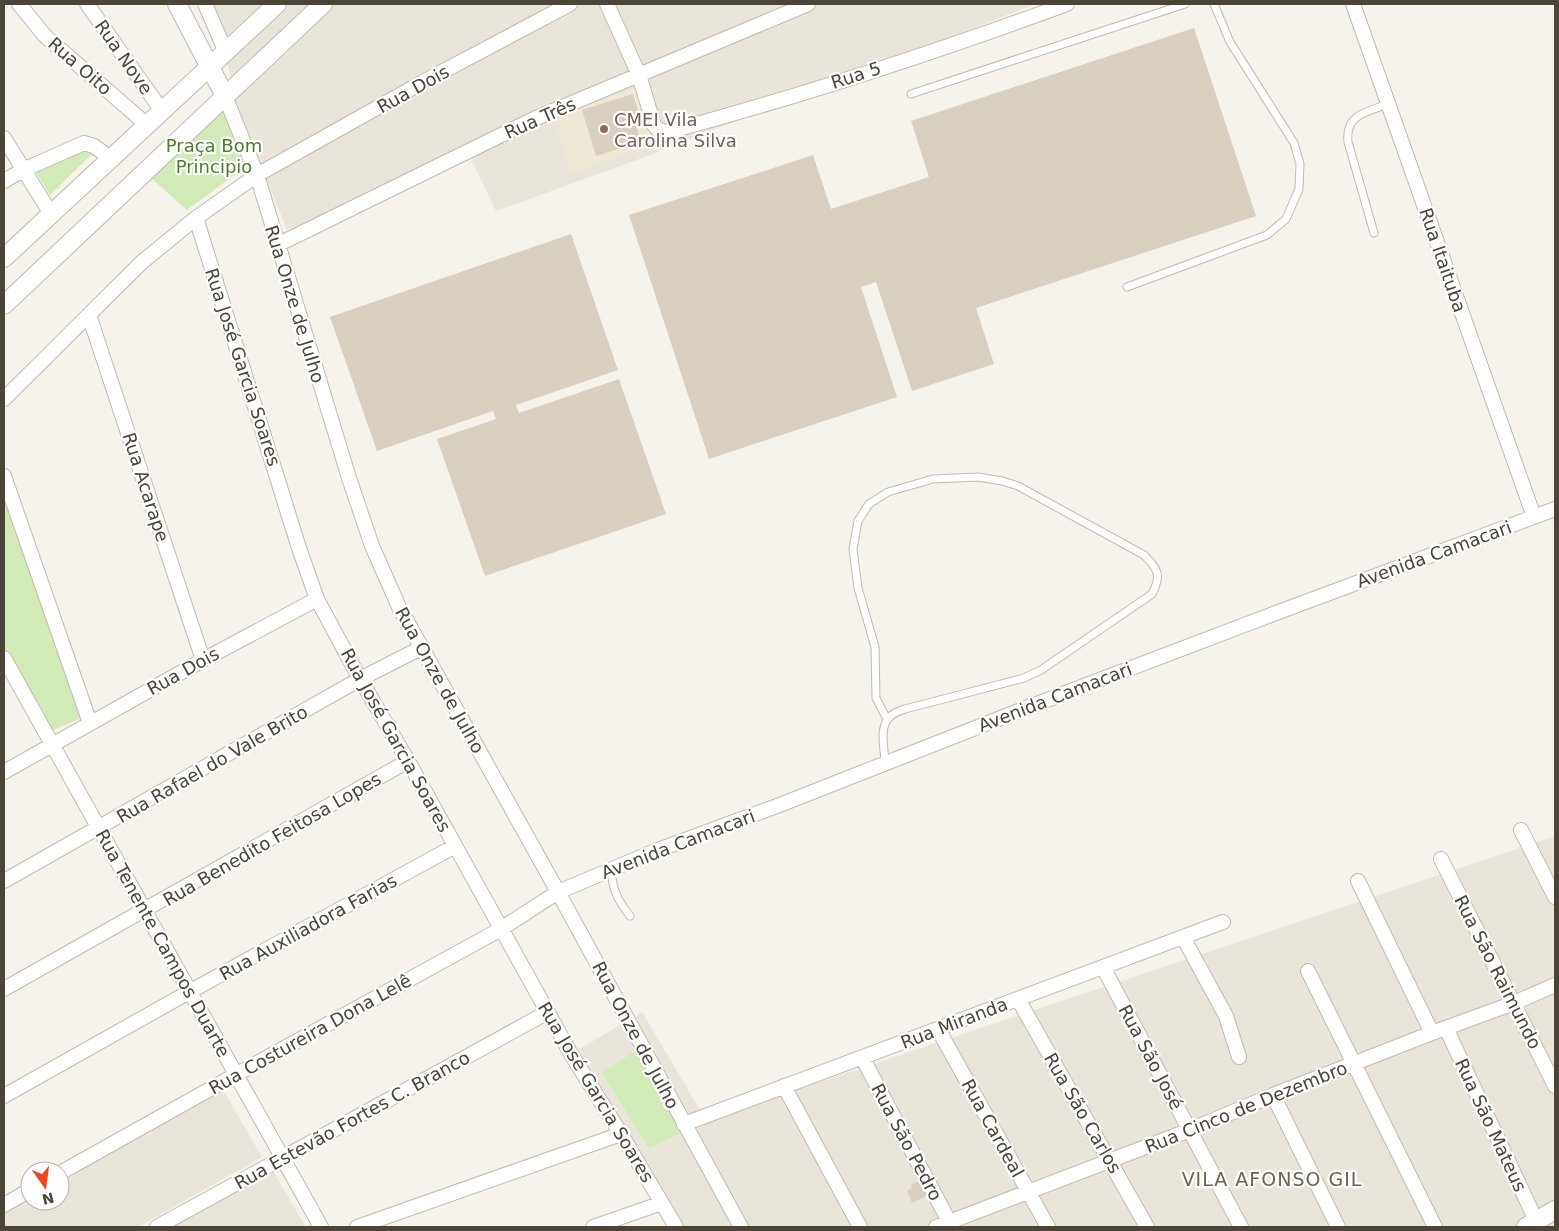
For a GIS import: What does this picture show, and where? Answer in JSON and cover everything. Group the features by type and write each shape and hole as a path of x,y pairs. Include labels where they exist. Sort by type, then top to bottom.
{"street":[{"name":"Rua Oito","path":"19,4 45,36 146,124"},
{"name":"Rua Nove","path":"87,4 162,111"},
{"path":"177,4 225,96"},
{"path":"204,4 225,50"},
{"path":"4,258 225,50 277,4"},
{"path":"4,305 324,4"},
{"name":"Rua Dois","path":"4,399 142,262 196,218 257,175 423,82 570,4"},
{"path":"607,4 639,75"},
{"name":"Rua Três","path":"277,245 534,119 808,4"},
{"name":"Rua Itaituba","path":"1353,4 1534,517"},
{"name":"Rua 5","path":"639,75 654,125 658,130 667,132 789,98 1013,24 1058,5"},
{"name":"Rua Onze de Julho","path":"225,96 257,175 346,469 372,546 399,607 558,892 741,1227"},
{"path":"4,138 51,214"},
{"path":"4,181 23,170 84,143 94,146 110,158"},
{"name":"Rua José Garcia Soares","path":"196,218 299,548 317,599 360,680 408,761 580,1069 676,1227"},
{"name":"Rua Acarape","path":"89,315 203,660"},
{"path":"4,476 90,723"},
{"name":"Avenida Camacari","path":"558,892 611,869 885,763 1284,610 1555,509"},
{"name":"Rua Dois","path":"4,772 203,660 317,599"},
{"name":"Rua Rafael do Vale Brito","path":"4,881 360,680 421,648"},
{"name":"Rua Tenente Campos Duarte","path":"4,658 321,1227"},
{"name":"Rua Benedito Feitosa Lopes","path":"4,989 408,761"},
{"path":"1521,830 1555,897"},
{"name":"Rua Auxiliadora Farias","path":"4,1096 455,846"},
{"name":"Rua São Raimundo","path":"1441,859 1555,1086"},
{"path":"1358,881 1432,1033"},
{"name":"Rua Costureira Dona Lelê","path":"70,1167 501,929 558,892"},
{"name":"Rua Miranda","path":"684,1124 1223,922"},
{"path":"1182,937 1226,1016 1239,1057"},
{"name":"Rua São José","path":"1103,967 1241,1227"},
{"path":"1308,971 1434,1227"},
{"name":"Rua Cinco de Dezembro","path":"945,1226 1028,1191 1111,1161 1273,1095 1514,1003 1555,985"},
{"name":"Rua São Carlos","path":"1018,999 1147,1227"},
{"name":"Rua Estevão Fortes C. Branco","path":"157,1227 548,1012"},
{"name":"Rua São Mateus","path":"1446,1028 1534,1225"},
{"name":"Rua Cardeal","path":"938,1029 1048,1227"},
{"name":"Rua São Pedro","path":"862,1058 945,1226"},
{"path":"784,1086 860,1227"},
{"path":"1273,1095 1338,1227"},
{"path":"357,1227 621,1134"},
{"path":"4,1205 20,1196"},
{"path":"593,1227 662,1202"},
{"path":"1534,1225 1555,1210"}],"lane":[{"path":"911,94 1185,4"},
{"path":"1127,287 1267,235 1286,219 1299,189 1300,164 1294,143 1230,42 1214,4"},
{"path":"1374,233 1348,142 1347,131 1350,122 1360,115 1388,104"},
{"path":"885,763 884,728 887,720 894,714 905,709 1011,682 1041,670 1152,594 1158,583 1155,566 1144,555 1018,486 1002,481 978,477 934,479 888,492 869,504 858,521 853,549 858,588 875,647 876,698 887,720"},
{"path":"611,869 613,888 618,900 630,916"}],"shaded area":[{"path":"205,4 1035,4 642,158 496,211 467,150 318,218 287,230 237,106 225,50"},
{"name":"CMEI Vila Carolina Silva","path":"636,86 656,143 571,173 551,116"},
{"name":"VILA AFONSO GIL","path":"1555,836 1555,1227 675,1227 571,1054 642,1012 706,1120"},
{"path":"222,1088 262,1157 138,1227 4,1227 4,1211 20,1202 20,1211 70,1211 70,1173"},
{"path":"270,1166 306,1227 162,1227"}],"green space":[{"name":"Praça Bom Principio","path":"225,110 249,164 187,210 149,176"},
{"path":"77,149 95,151 50,195 33,168"},
{"path":"4,494 81,718 49,732 4,649"},
{"path":"637,1050 681,1133 649,1148 602,1073"}],"building":[{"path":"1194,28 1256,216 976,308 994,364 912,391 876,282 861,287 897,397 709,459 629,215 813,155 831,209 929,177 911,121"},
{"path":"633,94 640,117 634,119 641,142 596,156 582,110"},
{"path":"571,234 618,370 516,405 519,413 619,379 666,514 485,576 437,439 496,419 493,411 377,451 330,317"},
{"path":"921,1180 928,1195 912,1203 907,1191 912,1188 911,1185"}],"place":[{"name":"CMEI Vila Carolina Silva","path":"604,129"}],"district":[{"name":"VILA AFONSO GIL","path":"1272,1179"}]}
